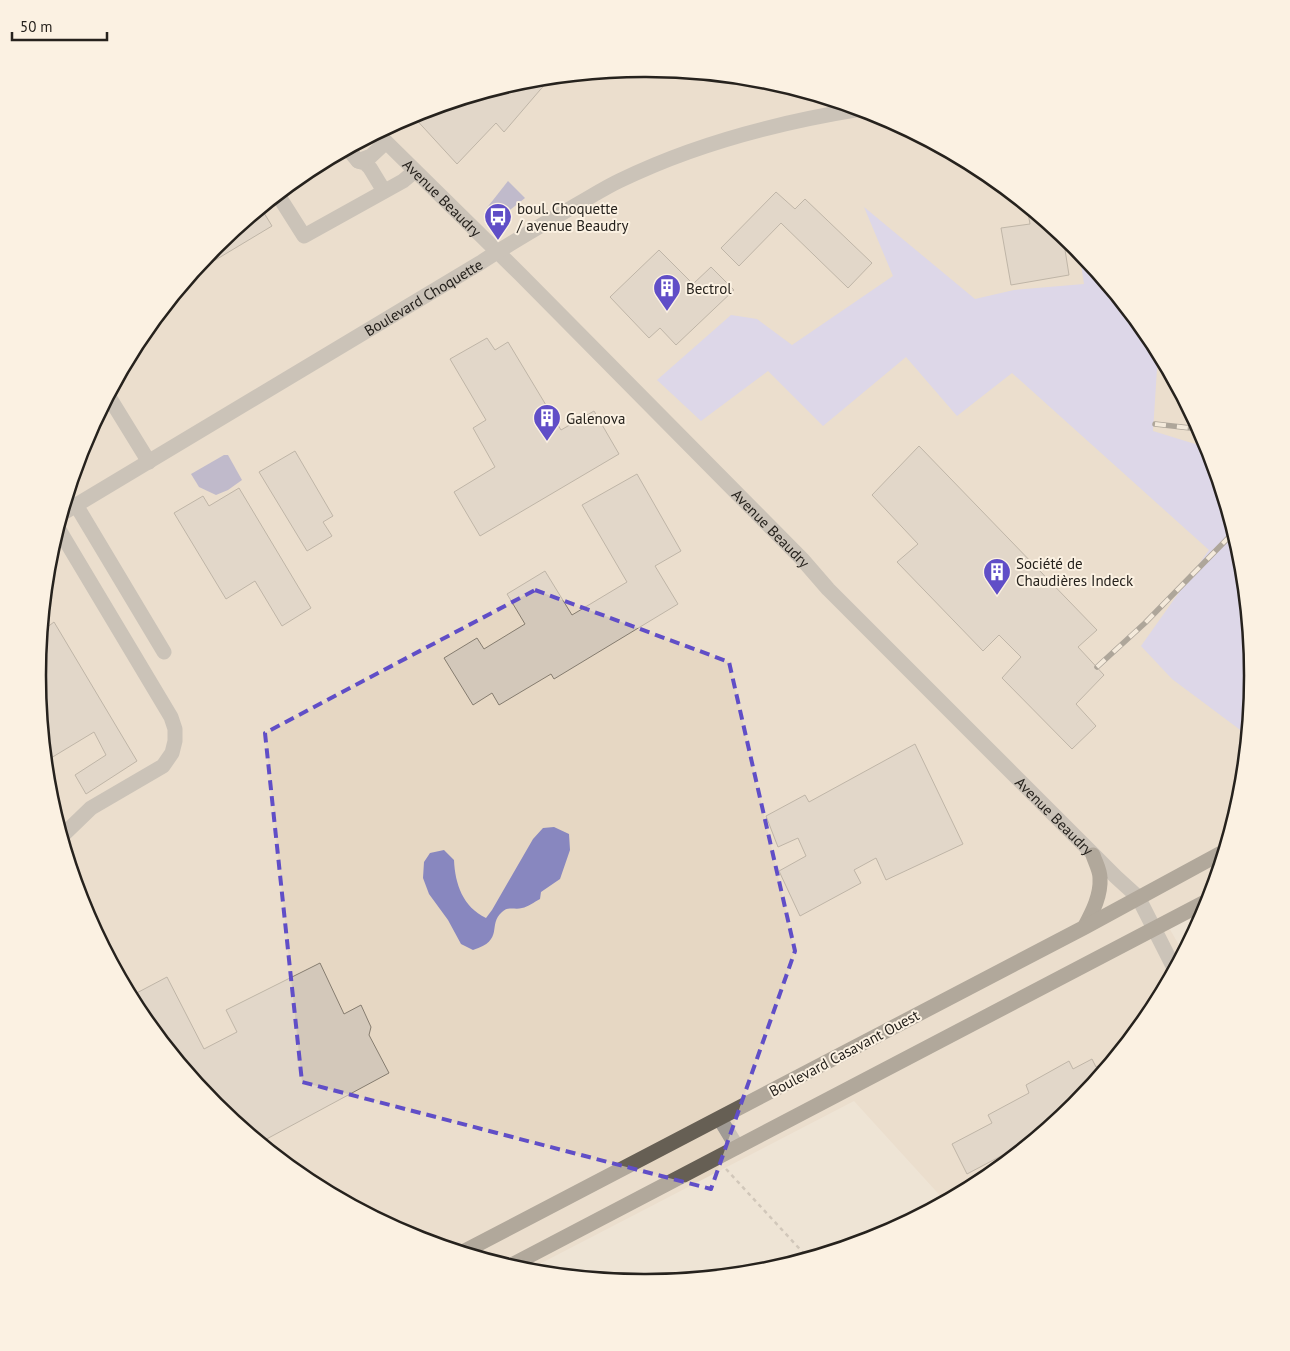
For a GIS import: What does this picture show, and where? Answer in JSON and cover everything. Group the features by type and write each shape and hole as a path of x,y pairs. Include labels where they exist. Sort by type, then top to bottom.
{"main road":[{"path":"1085,927 1096,904 1100,883 1093,855"},
{"name":"Boulevard Casavant Ouest","path":"471,1248 1085,927 1215,856"},
{"path":"520,1261 1198,906"}],"street":[{"name":"Boulevard Choquette","path":"71,508 538,226 621,180 683,154 771,127 816,116 844,112"},
{"name":"Avenue Beaudry","path":"382,137 802,559 828,589 1093,855 1138,897 1171,962"},
{"path":"358,161 371,156 382,137"},
{"path":"352,154 358,161 365,163 370,168 384,191"},
{"path":"281,200 304,236 403,181 415,171"},
{"path":"113,402 149,462"},
{"path":"70,511 164,652"},
{"path":"63,537 171,717 175,729 172,753 163,766 92,808 67,831"},
{"path":"720,1119 737,1147"}],"path":[{"path":"716,1158 803,1253"}],"highlighted area":[{"path":"535,590 729,662 795,951 711,1189 302,1082 265,733"}],"shaded area":[{"path":"606,78 684,78 723,82 762,88 800,97 837,109 874,122 910,138 944,157 978,178 1040,225 1095,281 1120,311 1164,376 1182,411 1212,483 1232,559 1239,597 1244,676 1239,754 1223,830 1212,868 1195,912 1168,926 1179,945 1164,975 1120,1040 1068,1099 1040,1126 1009,1151 940,1196 854,1101 538,1265 528,1263 490,1254 453,1242 416,1229 380,1213 312,1173 281,1151 250,1126 222,1099 170,1040 126,975 108,940 78,868 67,830 51,754 48,715 46,676 51,597 67,521 78,483 92,446 126,376 170,311 195,281 250,225 281,200 312,178 380,138 416,122 490,97 528,88"},
{"path":"508,181 525,198 505,214 499,216 486,209"},
{"path":"864,207 975,299 1014,290 1084,284 1081,266 1120,311 1157,365 1153,431 1197,445 1212,483 1223,521 1239,597 1244,676 1241,730 1172,679 1141,646 1209,550 1012,373 957,416 906,357 823,426 768,371 701,421 657,380 731,315 757,319 792,345 893,276"},
{"path":"224,455 228,455 242,480 228,490 216,495 199,487 191,474"},
{"path":"554,827 569,834 570,850 560,879 541,892 540,899 526,907 507,909 502,912 496,922 492,937 483,946 473,950 461,944 448,920 429,894 423,878 424,862 430,853 444,850 454,860 456,878 462,894 471,908 486,918 533,839 543,828"}],"building":[{"path":"544,86 504,132 496,123 457,164 418,121 490,97"},
{"path":"776,192 795,209 805,199 872,263 848,288 781,223 739,266 721,248"},
{"path":"264,213 272,226 214,261"},
{"path":"1029,216 1065,249 1069,275 1011,285 1001,228 1030,224"},
{"name":"Bectrol","path":"659,250 693,284 711,267 734,290 676,345 660,328 649,338 610,297"},
{"name":"Galenova","path":"487,338 495,350 508,342 561,430 594,411 619,454 480,536 454,492 495,467 473,428 486,420 450,359"},
{"name":"Société de Chaudières Indeck","path":"919,446 1097,630 1078,647 1104,675 1076,704 1096,726 1072,749 1002,678 1021,657 999,635 983,651 897,562 918,544 872,495"},
{"path":"295,451 333,516 323,522 332,536 307,551 259,472"},
{"path":"637,474 681,551 655,566 678,604 554,679 551,674 499,705 492,693 473,705 444,658 477,638 484,649 525,624 507,594 545,571 572,615 627,582 582,505"},
{"path":"239,488 311,608 282,626 255,581 226,599 174,513 203,496 209,506"},
{"path":"54,622 137,761 86,794 75,775 106,755 94,732 52,758 46,676 49,626"},
{"path":"915,744 963,844 886,880 876,858 854,870 861,883 800,916 779,871 806,856 798,838 778,847 766,816 805,795 809,802"},
{"path":"320,963 344,1014 361,1005 371,1027 369,1035 389,1073 266,1139 222,1099 195,1070 170,1040 137,993 167,977 204,1049 237,1032 226,1010"},
{"path":"1092,1059 1096,1067 1099,1066 1040,1126 1005,1154 967,1174 952,1144 992,1123 988,1115 1029,1093 1026,1085 1069,1061 1073,1069"}],"railway":[{"path":"1155,424 1190,428"},
{"path":"1097,667 1145,623 1227,539"}],"place":[{"name":"boul. Choquette / avenue Beaudry","path":"498,241"},
{"name":"Bectrol","path":"667,312"},
{"name":"Galenova","path":"547,442"},
{"name":"Société de Chaudières Indeck","path":"997,596"}]}
